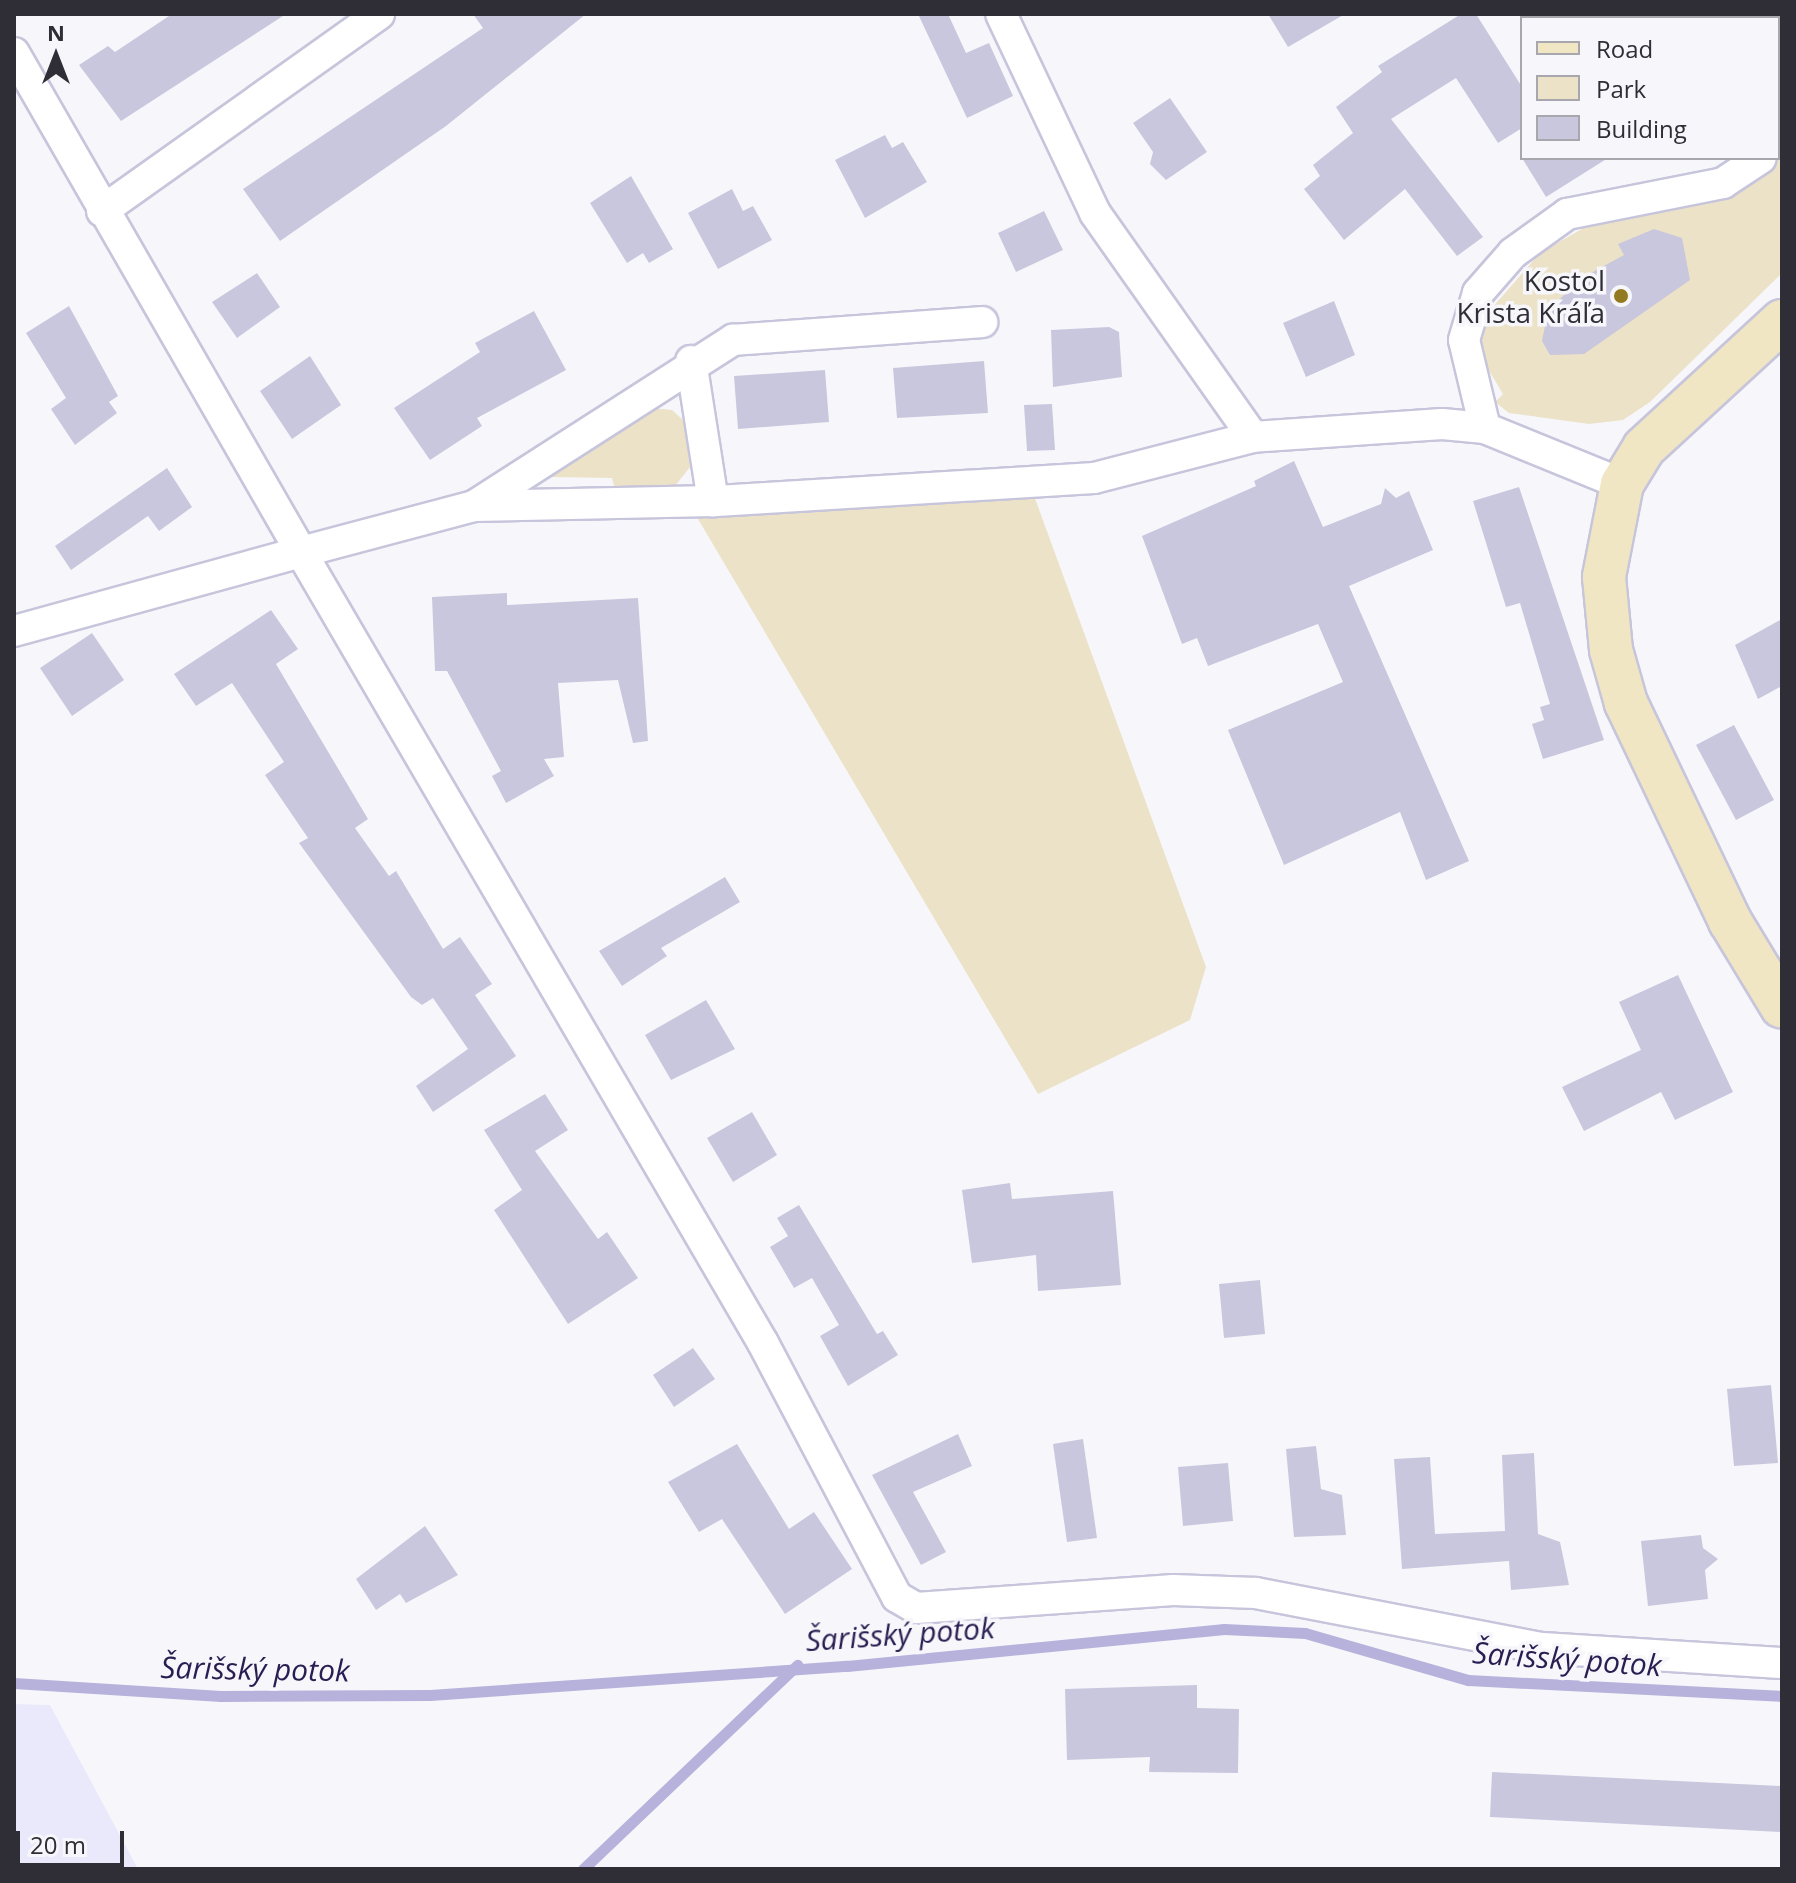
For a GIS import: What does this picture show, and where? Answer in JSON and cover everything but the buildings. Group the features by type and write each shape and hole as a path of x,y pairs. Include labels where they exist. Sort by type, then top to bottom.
{"street":[{"path":"102,211 379,14"},
{"path":"1001,14 1095,213 1253,437"},
{"path":"14,53 102,211 763,1343 897,1597 916,1608 1173,1590 1256,1593 1542,1648 1782,1663"},
{"path":"1485,428 1464,340 1478,293 1513,253 1567,214 1723,183 1758,160"},
{"path":"1782,321 1644,448 1622,484 1604,577 1626,703 1730,921 1782,1007"},
{"path":"474,506 691,361 733,340 982,322"},
{"path":"691,361 713,501"},
{"path":"14,631 474,506 713,501 1094,478 1253,437 1442,424 1485,428 1622,484"}],"shaded area":[{"path":"14,1704 50,1705 138,1869 14,1869"}],"green space":[{"path":"1782,151 1782,273 1650,402 1623,420 1589,424 1509,413 1495,402 1503,394 1479,354 1485,316 1540,253 1587,226 1727,198 1771,160 1780,160"},
{"path":"642,407 672,410 684,421 690,467 668,495 617,498 612,478 549,477 549,469"},
{"path":"1029,482 1206,967 1190,1020 1038,1094 698,519 719,501"}],"waterway":[{"name":"Šarišský potok","path":"14,1683 221,1696 430,1695 847,1666 1224,1629 1305,1633 1468,1680 1782,1696"},
{"path":"583,1869 797,1665"}],"place":[{"name":"Kostol Krista Kráľa","path":"1621,296"}]}
